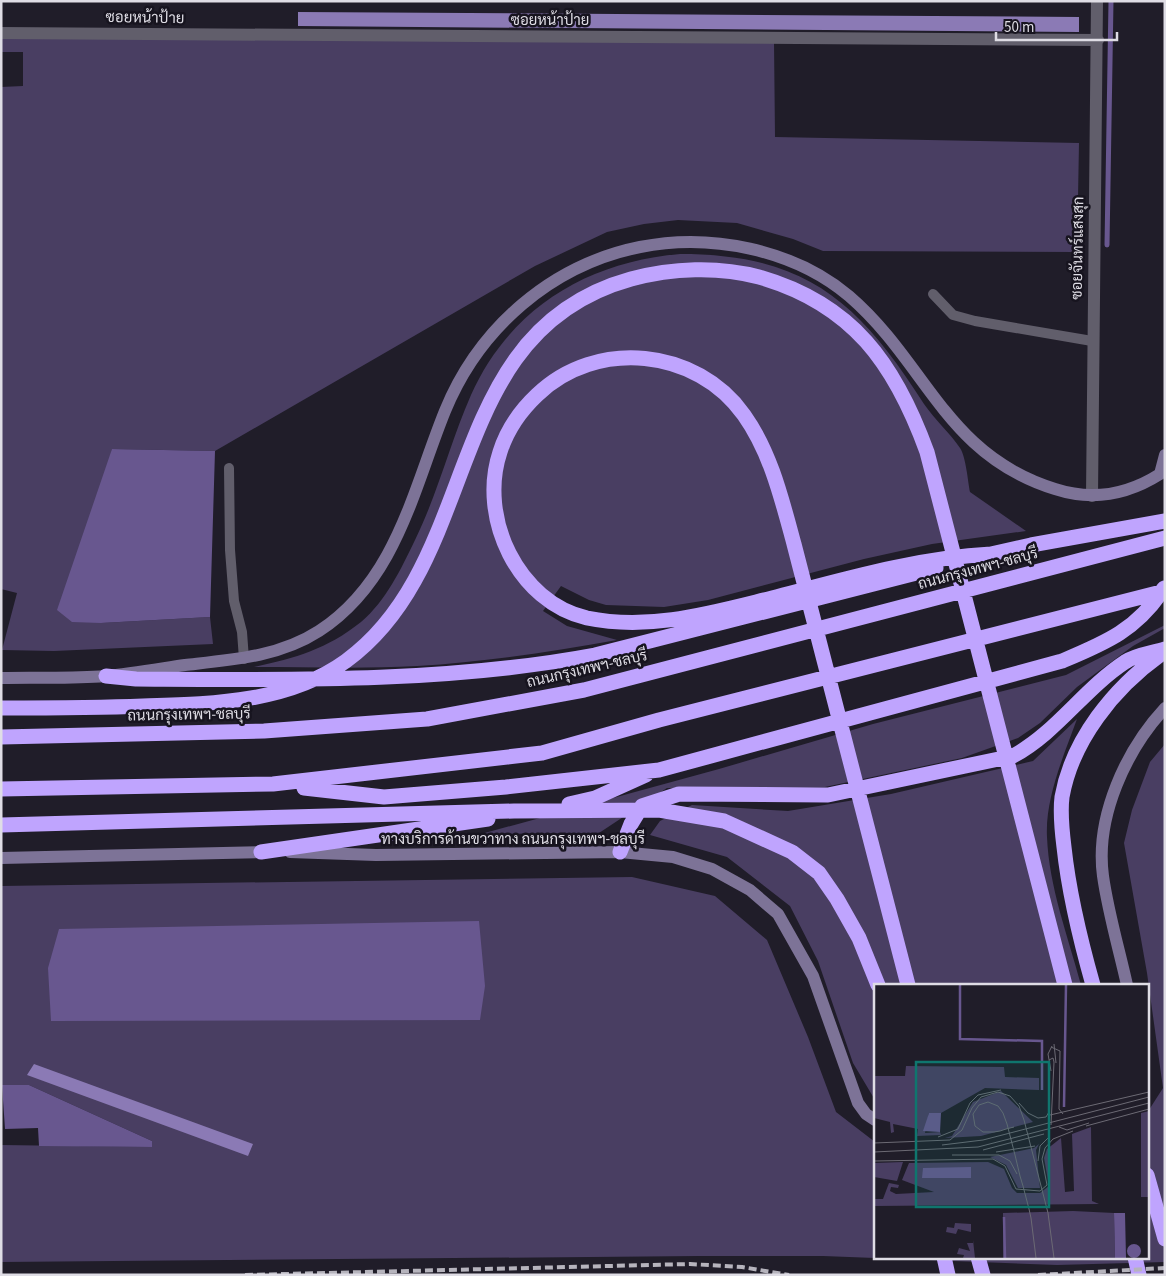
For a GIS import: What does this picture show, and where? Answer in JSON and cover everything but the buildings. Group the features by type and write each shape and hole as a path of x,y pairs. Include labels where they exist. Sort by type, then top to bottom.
{"highway":[{"path":"1,708 88,708 222,703 259,697 322,676 345,661 381,630 404,600 427,558 488,403 514,360 537,333 585,298 614,284 667,272 714,270 744,273 793,289 838,314 875,351 903,392 932,468 1065,984"},
{"path":"908,984 805,589 781,499 760,443 744,414 724,393 696,373 677,365 632,356 587,364 562,375 526,407 508,433 499,455 494,497 504,544 522,576 550,600 585,617 612,622 651,623 734,607 805,589 892,567 956,556 991,554"},
{"path":"106,676 136,679 336,679 431,675 546,664 595,655 991,554 1040,543 1165,521"},
{"name":"ถนนกรุงเทพฯ-ชลบุรี","path":"1,737 264,731 427,719 584,690 1165,538"},
{"path":"261,852 520,814 595,798 659,770 1062,661 1111,640 1150,610 1165,587"},
{"path":"1,789 273,784 542,753 659,720 1165,591"},
{"path":"1093,984 1080,937 1067,872 1062,824 1062,798 1069,774 1084,739 1112,697 1165,650"},
{"path":"620,852 631,824 642,806 679,794 828,795 1013,756 1030,747 1102,679 1126,661 1165,650"},
{"path":"273,784 384,796 506,787 659,770"},
{"path":"1,826 514,811 659,810 724,821 792,852 819,873 859,938 878,984"},
{"path":"1148,1179 1165,1239"},
{"path":"944,1258 948,1275"},
{"path":"978,1258 983,1275"},
{"path":"1135,1258 1139,1275"}],"main road":[{"path":"1,678 106,676 244,659 296,643 318,631 333,620 376,577 405,521 434,441 458,383 469,364 497,327 542,288 561,276 613,253 642,247 698,242 724,244 780,258 829,281 850,297 872,320 955,426 979,449 1018,476 1068,493 1092,496 1117,494 1140,487 1160,474 1165,455"},
{"path":"1127,984 1103,876 1104,838 1112,799 1127,760 1140,736 1165,708"},
{"name":"ทางบริการด้านขวาทาง ถนนกรุงเทพฯ-ชลบุรี","path":"1,858 261,852 376,855 620,852 674,857 712,869 750,890 778,914 813,976 858,1102 866,1114 874,1119"}],"street":[{"name":"ซอยจันทร์แสงสุก","path":"1092,496 1092,341 1098,40 1097,1"},
{"name":"ซอยหน้าป้าย","path":"1,33 1098,40"}],"lane":[{"path":"933,294 953,315 975,322 1092,341"},
{"path":"229,468 230,550 234,601 242,632 244,659"}],"shaded area":[{"path":"1,35 774,42 775,137 1079,143 1077,252 823,251 793,239 737,223 678,220 644,224 607,232 535,266 215,451 112,449 101,623 210,617 213,644 54,651 2,650 17,593 1,589 1,87 23,86 23,52 1,52"},
{"path":"680,254 724,256 762,263 795,275 825,291 851,312 876,338 900,368 928,410 960,448 965,463 970,492 1026,531 932,544 864,559 708,600 664,607 606,605 589,600 561,586 543,611 567,626 617,640 492,659 417,666 356,668 254,667 284,660 323,646 361,622 378,604 410,551 423,522 471,395 487,364 507,337 530,314 555,295 583,279 614,267 646,259"},
{"path":"112,449 215,451 210,617 101,623 72,622 57,610"},
{"path":"1165,625 1165,628 1133,646 1077,687 1040,723 1018,738 962,758 825,787 667,788 599,833 481,834 719,769 873,724 1066,675"},
{"path":"1077,719 1052,792 1047,822 1047,837 1055,893 1081,984 874,984 874,1098 853,1063 818,961 790,906 727,857 650,835 660,821 692,805 788,811 891,794 1033,761"},
{"path":"1165,744 1165,1262 1057,1265 875,1258 1148,1258 1148,1111 1163,1088 1147,973 1124,843 1132,810 1150,762"},
{"path":"632,877 715,896 767,940 808,1037 836,1112 874,1141 874,1258 699,1256 1,1262 1,1145 152,1147 152,1141 29,1085 1,1085 1,886"},
{"path":"479,921 485,986 480,1020 51,1021 48,968 59,929"},
{"path":"2,1085 29,1085 152,1141 152,1147 39,1146 38,1128 5,1129"}],"waterway":[{"path":"1107,245 1111,1"}],"railway":[{"path":"245,1275 690,1264 742,1267 789,1275"},
{"path":"1038,1275 1165,1268"}]}
